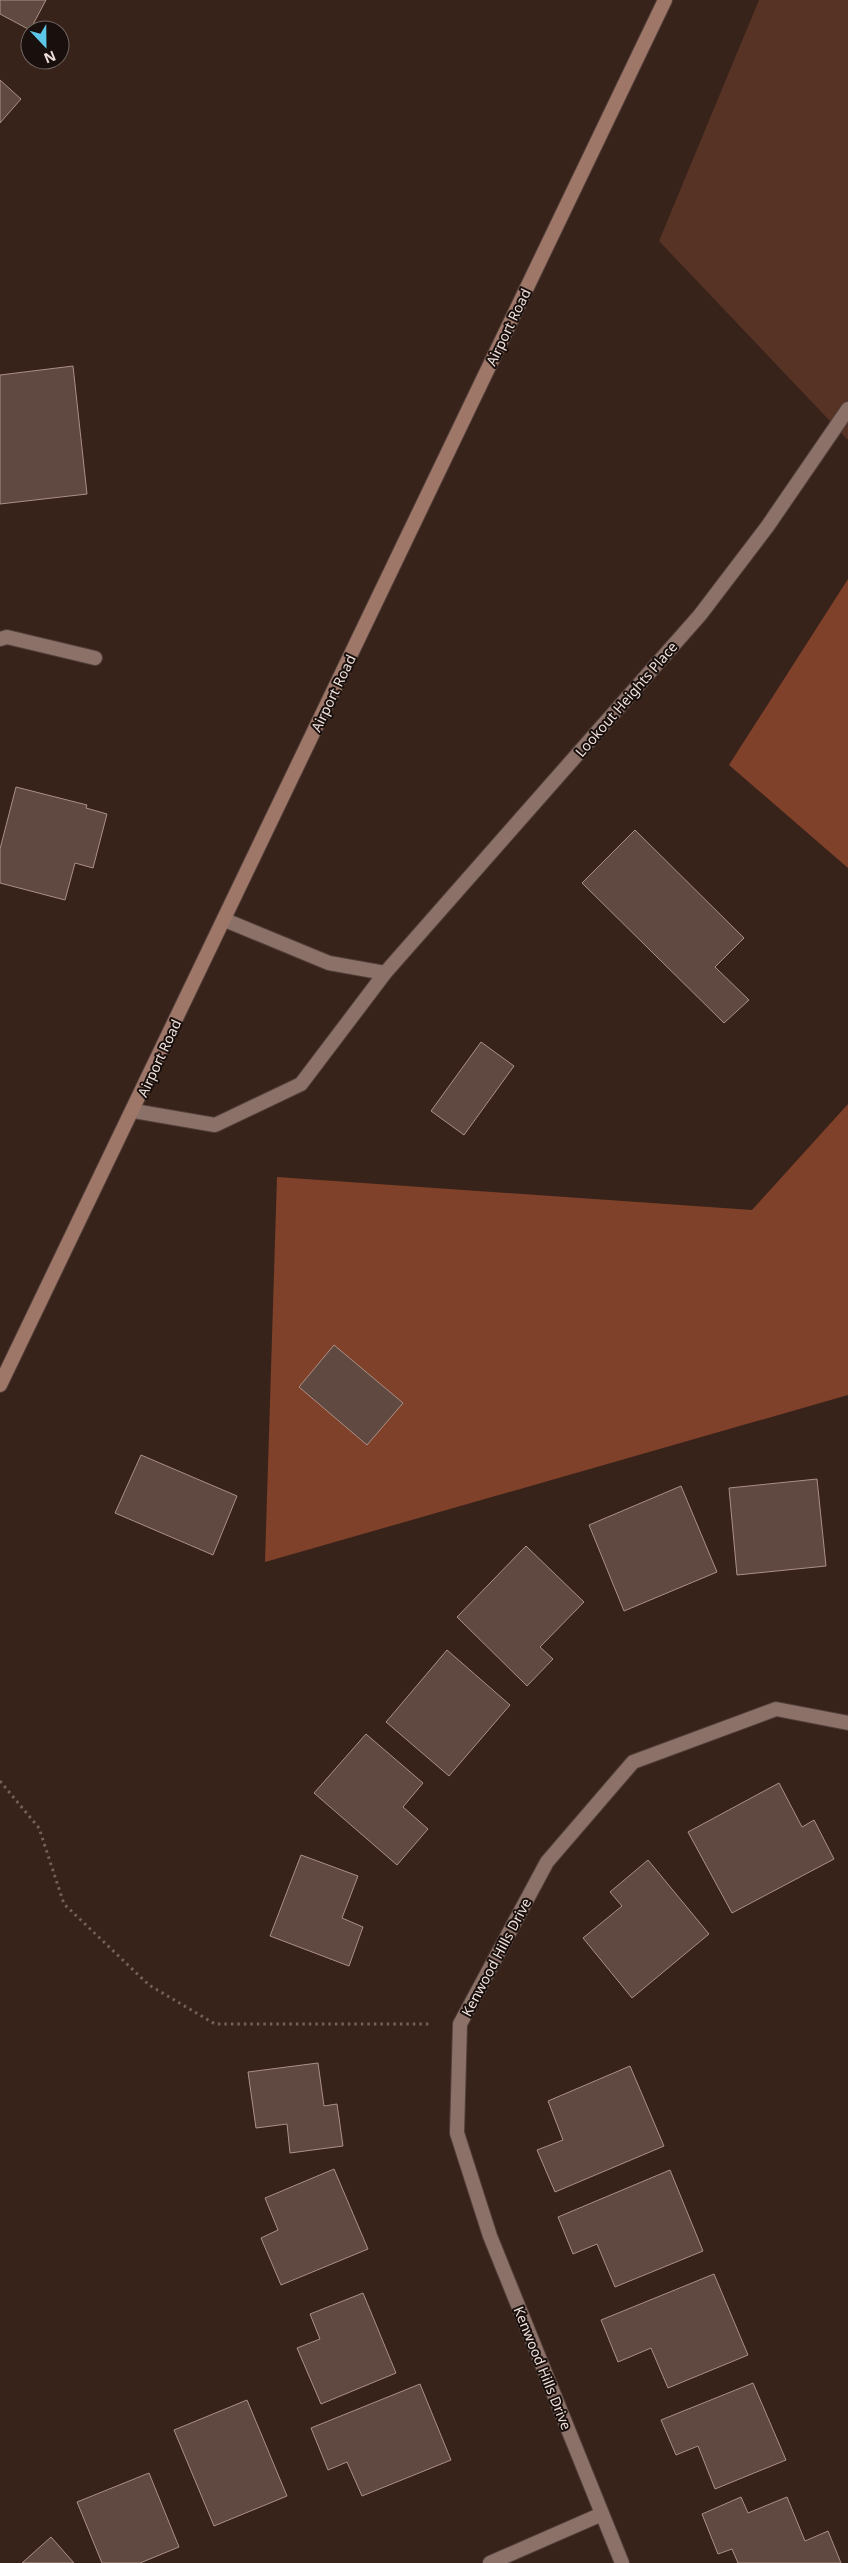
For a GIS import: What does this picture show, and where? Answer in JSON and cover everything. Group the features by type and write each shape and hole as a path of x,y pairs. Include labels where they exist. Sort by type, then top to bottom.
{"main road":[{"name":"Airport Road","path":"0,1385 134,1111 666,0"}],"street":[{"name":"Lookout Heights Place","path":"134,1111 215,1126 301,1084 385,972 700,615 767,527 848,409"},
{"path":"0,640 7,637 95,658"},
{"path":"225,920 329,963 385,972"},
{"name":"Kenwood Hills Drive","path":"622,2563 490,2236 457,2133 460,2024 547,1862 634,1762 776,1709 848,1723"},
{"path":"490,2563 602,2514"}],"path":[{"path":"0,1781 39,1828 64,1904 149,1985 215,2024 314,2022 460,2024"}],"shaded area":[{"path":"759,0 848,0 848,440 659,241"},
{"path":"848,579 848,868 729,765"},
{"path":"848,1104 848,1395 265,1562 277,1177 752,1210"}],"building":[{"path":"0,0 46,0 35,20 20,20 20,25 0,14"},
{"path":"0,80 21,99 0,123"},
{"path":"73,366 87,494 0,504 0,375"},
{"path":"16,787 87,805 86,808 107,814 93,868 75,863 65,900 0,883 0,849"},
{"path":"635,830 744,938 715,967 749,1000 724,1023 582,883"},
{"path":"481,1042 514,1066 464,1135 431,1111"},
{"path":"334,1345 403,1403 367,1445 299,1387"},
{"path":"141,1455 237,1496 213,1555 115,1513"},
{"path":"817,1479 826,1566 737,1575 729,1488"},
{"path":"681,1486 717,1572 624,1611 589,1525"},
{"path":"526,1546 584,1602 540,1647 553,1659 527,1686 457,1617"},
{"path":"447,1650 510,1705 449,1776 386,1722"},
{"path":"366,1734 423,1783 403,1807 428,1829 397,1865 314,1793"},
{"path":"779,1783 802,1827 814,1820 834,1859 732,1913 688,1832"},
{"path":"301,1855 358,1876 342,1918 363,1927 349,1966 270,1936"},
{"path":"648,1860 709,1934 632,1998 583,1938 622,1906 610,1892"},
{"path":"318,2063 324,2106 337,2104 343,2146 290,2153 287,2124 256,2128 248,2072"},
{"path":"630,2066 664,2146 555,2192 537,2150 563,2140 548,2101"},
{"path":"334,2169 368,2249 281,2285 261,2238 278,2230 265,2198"},
{"path":"670,2170 703,2251 615,2287 597,2244 573,2254 558,2217"},
{"path":"714,2274 748,2355 668,2388 651,2348 618,2362 601,2320"},
{"path":"363,2293 396,2373 321,2404 297,2348 320,2339 310,2314"},
{"path":"753,2383 786,2460 715,2489 698,2446 676,2455 661,2420"},
{"path":"420,2384 451,2460 362,2496 347,2462 328,2470 311,2428"},
{"path":"247,2400 287,2496 214,2526 174,2430"},
{"path":"149,2473 179,2547 140,2563 102,2563 77,2502"},
{"path":"741,2497 748,2513 787,2497 805,2541 828,2531 841,2563 738,2563 732,2549 718,2554 702,2514"},
{"path":"51,2537 74,2563 22,2563"}]}
